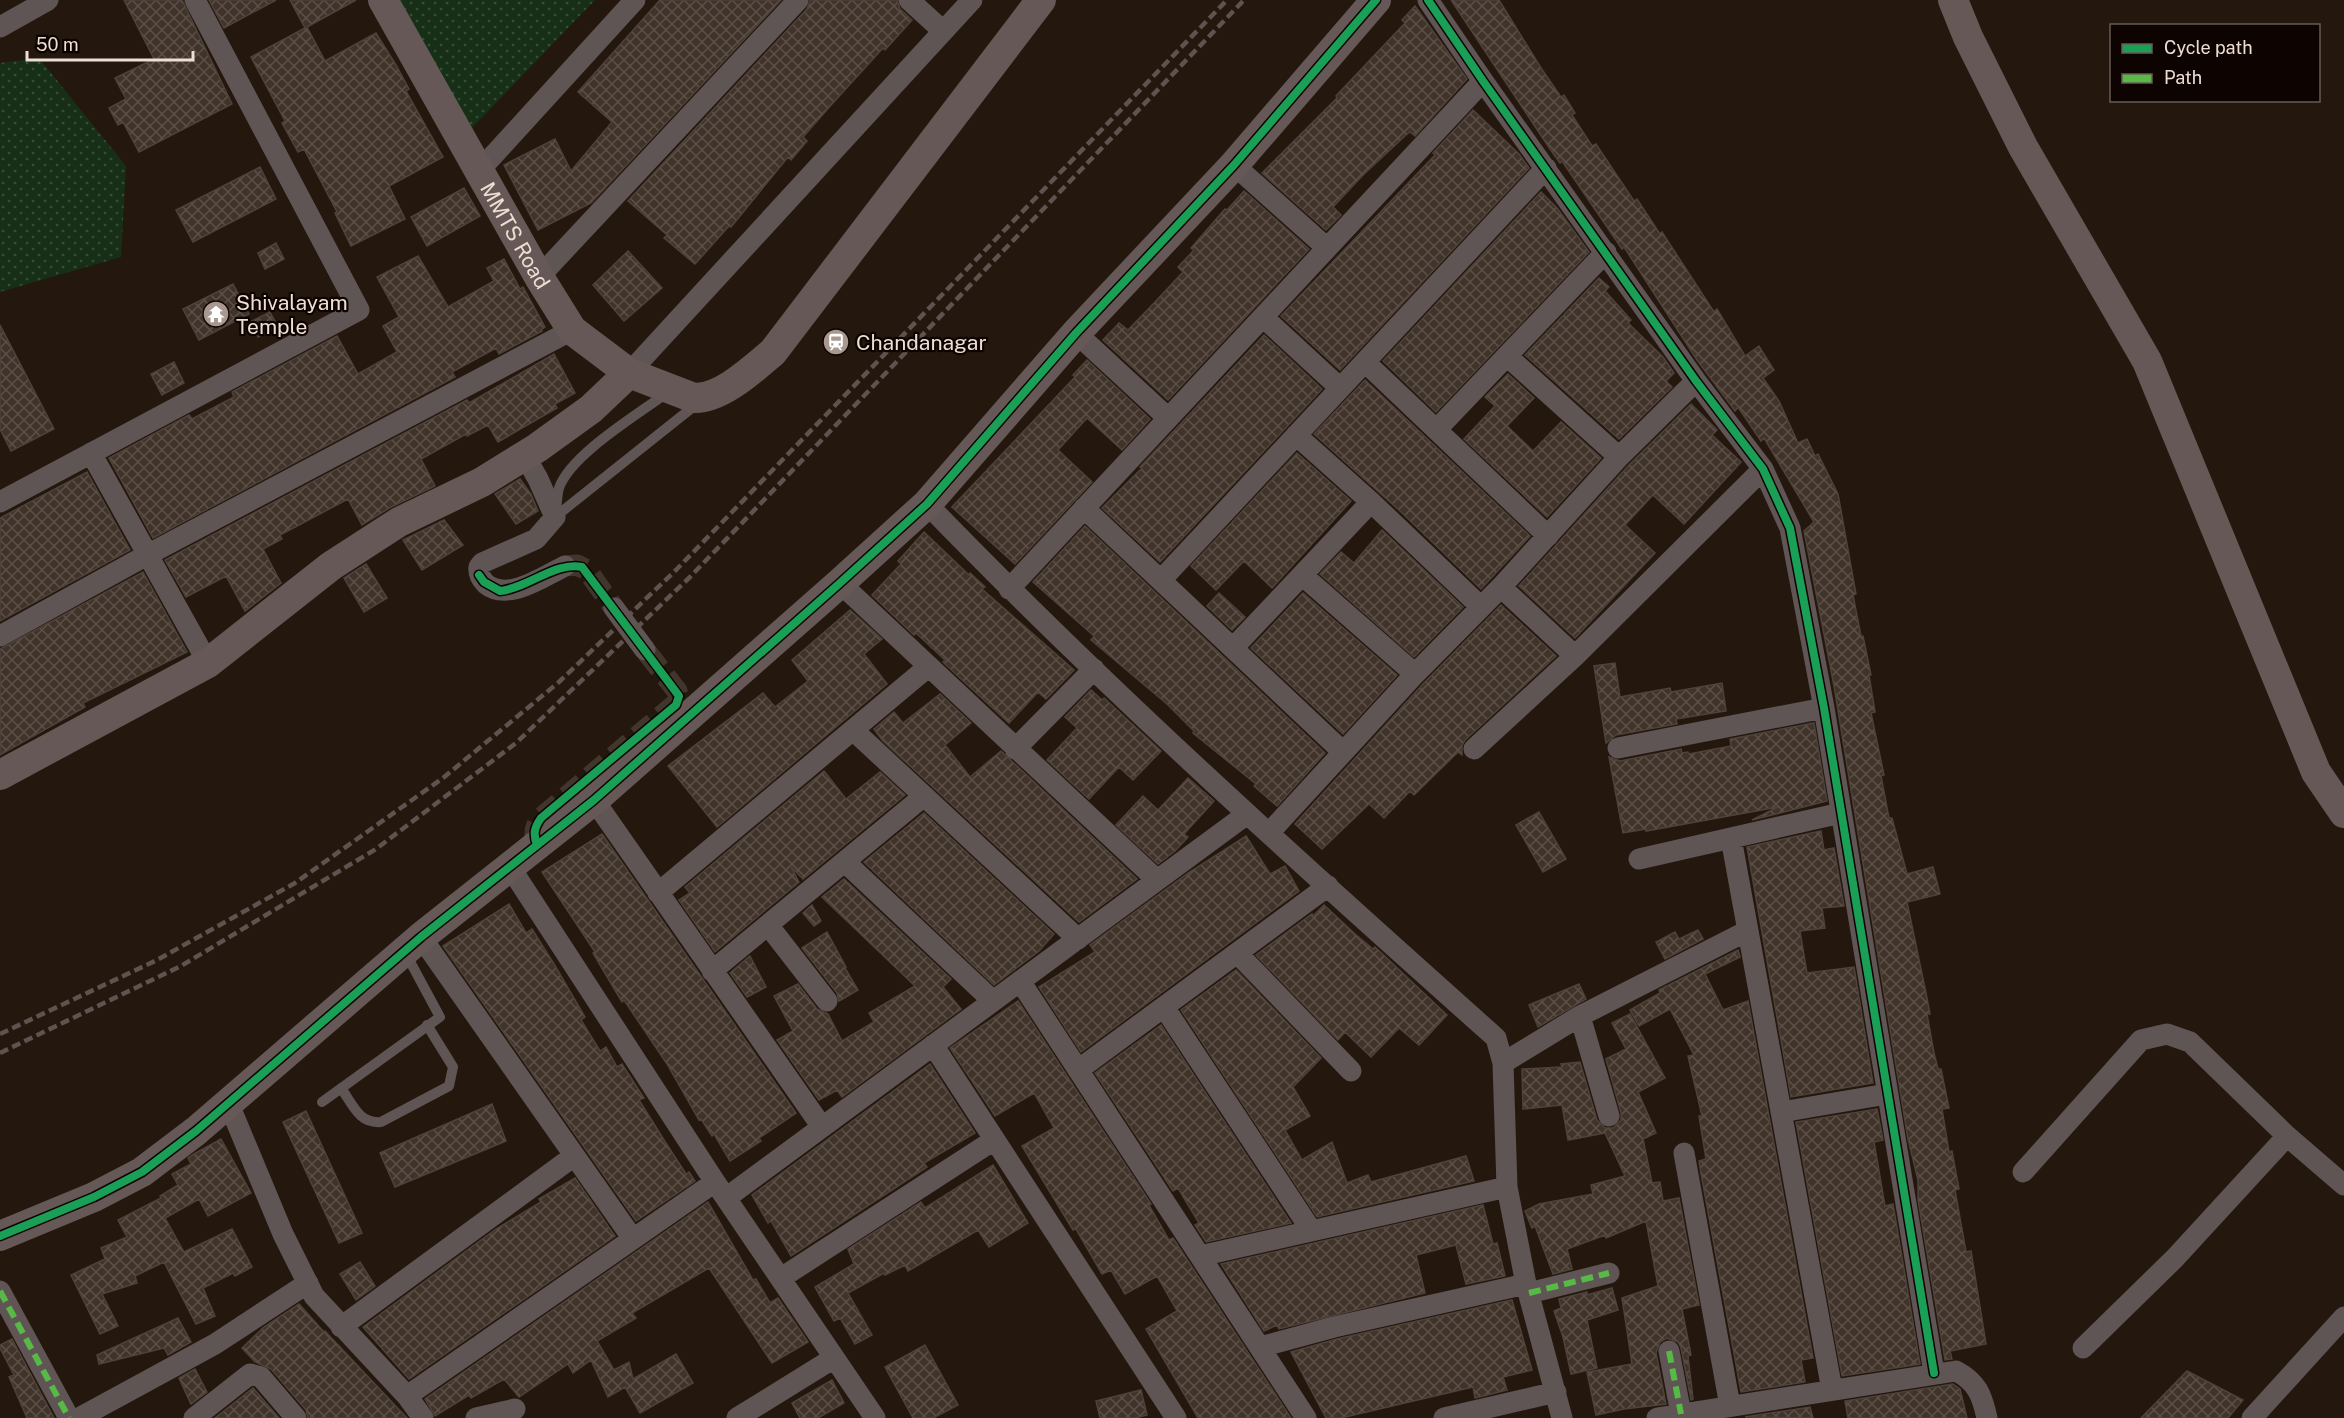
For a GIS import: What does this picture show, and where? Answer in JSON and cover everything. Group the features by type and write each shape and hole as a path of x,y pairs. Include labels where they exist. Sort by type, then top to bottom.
{"street":[{"path":"0,27 48,0"},
{"path":"0,502 359,310 195,0"},
{"name":"MMTS Road","path":"383,0 478,171 572,330 629,373 694,399 707,398"},
{"path":"478,171 635,0"},
{"path":"539,277 798,0"},
{"path":"909,0 943,31"},
{"path":"0,775 208,663 331,566 399,522 482,482 525,456 591,409 629,373 972,0"},
{"path":"707,398 752,370 773,352 1041,0"},
{"path":"0,1236 94,1197 142,1172 196,1131 413,944 594,800 840,583 927,504 1076,333 1234,165 1376,0"},
{"path":"1428,0 1696,381 1762,469 1790,528 1824,708 1934,1373"},
{"path":"1953,0 1968,37 2023,147 2147,361 2316,772 2344,813"},
{"path":"1009,589 1483,81"},
{"path":"1234,165 1327,248"},
{"path":"1161,580 1546,168"},
{"path":"1437,429 1606,252"},
{"path":"1263,317 1340,388"},
{"path":"0,636 147,555 572,330"},
{"path":"1076,333 1168,418"},
{"path":"1507,356 1619,457"},
{"path":"1365,362 1548,536"},
{"path":"1269,833 1415,674 1501,587 1619,457 1696,381"},
{"path":"1296,435 1371,502 1481,607"},
{"path":"91,453 208,663"},
{"path":"525,456 555,517 536,539 482,563 478,571 484,582 500,591 525,585 565,566"},
{"path":"1474,749 1575,656 1762,469"},
{"path":"1233,648 1371,502"},
{"path":"927,504 1009,589 1247,814 1496,1038 1503,1063 1507,1187 1528,1288 1562,1418"},
{"path":"1084,508 1343,752"},
{"path":"1302,575 1415,674"},
{"path":"840,583 1157,880"},
{"path":"1501,587 1575,656"},
{"path":"614,608 645,650"},
{"path":"658,893 928,667"},
{"path":"1015,749 1094,669"},
{"path":"1618,748 1824,708"},
{"path":"853,730 1078,939"},
{"path":"712,971 924,796"},
{"path":"594,800 822,1127"},
{"path":"1639,859 1841,813"},
{"path":"408,1396 633,1239 721,1190 822,1127 1247,814"},
{"path":"1731,838 1832,1390"},
{"path":"844,862 993,1001"},
{"path":"510,867 721,1190 875,1418"},
{"path":"1078,1070 1328,886"},
{"path":"768,925 827,1001"},
{"path":"1503,1063 1580,1016 1747,931"},
{"path":"413,944 574,1156 633,1239"},
{"path":"1237,953 1351,1071"},
{"path":"1020,981 1306,1418"},
{"path":"1164,1006 1311,1230"},
{"path":"1580,1016 1609,1116"},
{"path":"2023,1172 2141,1040 2167,1034 2190,1042 2287,1136 2344,1185"},
{"path":"933,1045 1176,1418"},
{"path":"1780,1112 1887,1094"},
{"path":"228,1102 283,1234 314,1296 408,1396 423,1418"},
{"path":"2083,1348 2175,1258 2287,1136"},
{"path":"781,1278 994,1140"},
{"path":"1684,1153 1718,1411"},
{"path":"341,1327 574,1156"},
{"path":"1200,1256 1507,1187"},
{"path":"1260,1347 1334,1327 1609,1273"},
{"path":"79,1418 215,1344 308,1283"},
{"path":"0,1291 69,1418"},
{"path":"2252,1418 2344,1317"},
{"path":"1669,1351 1681,1414"},
{"path":"737,1418 757,1412 834,1358"},
{"path":"1657,1418 1718,1411 1832,1390 1956,1371 1971,1379 1983,1400 1987,1418"},
{"path":"194,1418 250,1374 261,1377 296,1418"},
{"path":"1444,1418 1556,1392"},
{"path":"476,1418 515,1409"}],"lane":[{"path":"555,517 559,488 568,471 581,457 672,389"},
{"path":"555,517 707,398"},
{"path":"322,1102 440,1017 413,944"},
{"path":"341,1088 362,1118 371,1123 381,1122 449,1086 453,1067 428,1025"}],"green space":[{"path":"399,0 595,0 470,130"},
{"path":"39,58 126,166 121,257 0,292 0,63"}],"building":[{"path":"124,0 182,0 232,104 139,152 123,122 118,125 109,108 126,99 115,78 154,59"},
{"path":"209,0 276,0 224,28"},
{"path":"290,0 356,0 307,27 325,61 376,33 409,89 406,91 443,157 389,186 405,219 351,246 335,213 337,212 304,149 298,152 282,123 285,121 251,57 305,28"},
{"path":"660,0 781,0 591,203 538,230 504,165 555,139 571,171 612,122 578,92"},
{"path":"810,0 897,0 900,9 912,20 832,104 803,137 807,141 791,160 788,157 731,227 729,226 695,264 664,238 667,235 628,201 807,9"},
{"path":"1451,0 1499,0 1541,68 1561,97 1564,95 1575,113 1572,115 1592,146 1596,144 1634,201 1637,199 1660,234 1662,232 1714,312 1717,309 1745,356 1759,346 1774,370 1763,378 1779,401 1798,443 1807,439 1815,456 1818,454 1838,494 1856,594 1853,595 1871,675 1869,675 1875,712 1871,713 1884,775 1881,776 1889,818 1892,818 1907,874 1933,867 1940,894 1907,902 1930,1014 1927,1014 1934,1053 1938,1069 1941,1069 1949,1108 1942,1109 1949,1152 1952,1151 1959,1189 1955,1190 1966,1252 1971,1251 1986,1344 1950,1351 1952,1359 1945,1360 1918,1200 1918,1180 1908,1139 1834,686 1804,531 1814,522 1764,438 1761,441 1738,407 1735,411 1697,360 1624,247 1622,249 1562,161 1560,163 1550,149"},
{"path":"1415,6 1467,79 1415,136 1410,132 1406,135 1333,207 1341,215 1326,230 1262,173 1337,98 1336,96 1405,23 1402,20"},
{"path":"1473,110 1519,154 1529,168 1340,370 1281,316 1435,155 1433,153"},
{"path":"260,167 276,199 193,242 176,210"},
{"path":"464,188 480,216 427,246 411,217"},
{"path":"1244,191 1309,249 1168,400 1103,340 1119,323 1128,330 1155,302 1183,272 1178,267 1194,250 1191,248"},
{"path":"1541,192 1557,208 1589,252 1436,412 1383,361"},
{"path":"276,243 284,259 265,269 258,253"},
{"path":"628,251 662,288 624,321 593,285"},
{"path":"418,256 448,307 494,281 487,268 504,259 520,289 523,287 545,327 542,331 499,354 496,348 452,372 455,377 153,538 109,458 189,415 192,419 234,397 232,392 337,336 358,374 397,352 383,326 399,317 377,277"},
{"path":"1599,278 1609,287 1605,291 1631,320 1628,323 1663,357 1674,373 1666,381 1672,387 1619,439 1525,355"},
{"path":"233,284 249,314 199,340 183,309"},
{"path":"270,312 278,327 258,337 250,322"},
{"path":"0,325 54,429 11,451 0,429"},
{"path":"1264,335 1322,389 1160,562 1102,508 1142,468 1140,467"},
{"path":"554,354 575,393 555,404 557,408 498,442 488,425 467,436 466,434 421,459 435,486 391,507 362,525 348,499 280,535 282,539 263,549 281,583 245,611 226,576 186,597 165,560 467,400 469,403"},
{"path":"1087,360 1150,419 1122,450 1087,418 1058,450 1092,482 1015,564 952,507 1075,377 1073,375"},
{"path":"174,362 184,383 162,395 151,374"},
{"path":"1508,374 1534,398 1507,426 1533,451 1561,422 1601,458 1547,517 1464,439 1495,406 1485,397"},
{"path":"1365,380 1530,536 1481,589 1399,510 1314,434"},
{"path":"1691,404 1717,430 1712,435 1741,462 1684,524 1653,495 1625,525 1655,553 1575,638 1519,586 1628,466"},
{"path":"1297,453 1351,501 1272,588 1244,561 1216,590 1191,566"},
{"path":"87,472 130,550 0,621 0,518"},
{"path":"520,479 531,494 538,511 516,524 495,494"},
{"path":"444,520 463,545 422,570 403,540"},
{"path":"1085,526 1325,753 1277,806 1254,786 1256,784 1193,733 1194,731 1167,704 1091,640 1094,636 1033,582"},
{"path":"1382,530 1463,607 1414,657 1320,574 1341,552 1354,563"},
{"path":"924,532 969,575 970,573 985,587 982,589 1074,670 1046,699 1038,692 1009,723 943,662 945,660 916,633 914,635 872,595 901,564 898,561"},
{"path":"366,564 387,598 364,612 344,578"},
{"path":"143,572 187,652 83,703 85,707 0,755 0,649"},
{"path":"1219,593 1245,617 1232,630 1207,606"},
{"path":"1303,593 1397,675 1343,734 1251,648"},
{"path":"1501,605 1556,656 1465,740 1462,755 1458,752 1414,795 1410,791 1384,818 1369,804 1322,849 1295,824 1424,683"},
{"path":"850,610 882,639 864,654 887,684 717,827 668,766 763,693 775,707 808,681 792,660"},
{"path":"1615,663 1620,697 1670,688 1671,692 1722,683 1726,711 1676,719 1677,724 1616,735 1606,743 1594,666"},
{"path":"1091,690 1102,700 1104,698 1161,751 1133,780 1119,767 1089,799 1047,760 1077,728 1065,717"},
{"path":"940,694 971,723 945,745 970,777 1001,751 1137,879 1079,922 882,740 874,729 894,712 903,723"},
{"path":"1814,723 1827,801 1752,820 1778,807 1646,831 1646,829 1623,833 1609,757 1620,761 1681,749 1682,753 1688,752 1689,754 1731,746 1730,739"},
{"path":"824,771 846,799 880,772 905,795 803,879 791,867 799,882 715,952 679,900 690,893 685,887"},
{"path":"1188,778 1214,801 1184,834 1188,837 1158,864 1116,825 1143,796 1158,810"},
{"path":"1539,812 1566,859 1543,872 1516,825"},
{"path":"924,813 1054,934 1039,951 994,985 864,862"},
{"path":"1821,831 1824,850 1834,848 1844,906 1822,908 1825,928 1800,931 1807,973 1854,967 1873,1083 1791,1097 1747,847"},
{"path":"602,834 796,1113 759,1138 761,1141 730,1161 714,1134 712,1136 701,1119 699,1120 667,1064 624,1000 622,1002 593,953 595,952 542,872"},
{"path":"1246,836 1270,874 1285,866 1299,891 1081,1052 1039,987 1095,952 1090,945 1188,873"},
{"path":"844,879 951,979 943,987 961,1009 842,1097 837,1090 819,1100 777,1040 793,1031 774,996 798,984 817,1009 828,1014 842,1041 874,1022 869,1013 915,986 822,897"},
{"path":"509,904 526,933 532,929 554,964 585,1017 581,1020 600,1051 606,1047 617,1067 622,1064 644,1098 639,1100 686,1174 689,1172 695,1181 636,1221 443,946"},
{"path":"812,905 821,921 814,926 803,913"},
{"path":"1324,905 1373,949 1375,947 1447,1015 1419,1045 1399,1028 1371,1057 1345,1032 1338,1040 1256,955 1312,914 1313,916"},
{"path":"1698,930 1703,939 1665,959 1656,942 1675,932 1679,939"},
{"path":"827,932 858,990 839,1001 837,993 802,948"},
{"path":"1738,950 1740,957 1705,974 1723,1010 1748,1001 1813,1358 1801,1360 1805,1382 1741,1392 1699,1161 1706,1159 1699,1116 1702,1116 1688,1056 1694,1055 1670,1009 1639,1026 1630,1010 1660,993 1659,990"},
{"path":"750,956 766,987 747,997 730,973"},
{"path":"1236,970 1321,1058 1293,1087 1310,1116 1285,1130 1302,1160 1332,1142 1347,1183 1368,1175 1371,1182 1466,1156 1474,1181 1317,1217 1181,1010"},
{"path":"1579,984 1586,999 1538,1027 1529,1005"},
{"path":"1018,1001 1151,1204 1149,1205 1169,1240 1173,1238 1291,1418 1198,1418 1146,1329 1177,1311 1157,1276 1125,1294 1111,1270 1102,1274 1076,1229 1073,1230 1022,1146 1054,1128 1034,1093 995,1116 950,1048"},
{"path":"1630,1014 1665,1078 1638,1092 1656,1133 1643,1139 1652,1183 1660,1182 1663,1201 1679,1198 1699,1305 1682,1309 1691,1355 1688,1356 1693,1399 1691,1400 1681,1348 1678,1342 1667,1338 1660,1342 1656,1353 1666,1404 1596,1415 1587,1372 1632,1364 1622,1298 1658,1286 1646,1221 1606,1238 1605,1235 1567,1249 1572,1269 1553,1274 1535,1226 1532,1228 1525,1211 1539,1204 1593,1194 1591,1185 1625,1176 1605,1133 1568,1140 1562,1105 1523,1109 1522,1069 1562,1067 1561,1064 1580,1062 1597,1120 1605,1128 1613,1128 1621,1120 1621,1113 1606,1059 1626,1049 1612,1023"},
{"path":"1161,1025 1291,1223 1206,1242 1195,1225 1199,1223 1178,1188 1173,1191 1095,1073"},
{"path":"930,1064 975,1133 924,1163 927,1167 791,1256 771,1221 768,1223 752,1195"},
{"path":"492,1104 506,1141 395,1187 380,1153"},
{"path":"1877,1109 1883,1140 1874,1142 1885,1206 1893,1204 1920,1364 1842,1376 1796,1122"},
{"path":"306,1111 362,1233 339,1243 283,1122"},
{"path":"221,1139 251,1193 208,1216 199,1199 165,1218 184,1252 232,1229 252,1267 235,1276 233,1273 203,1288 215,1316 196,1324 164,1262 135,1276 137,1283 102,1294 118,1326 100,1334 71,1275 105,1259 101,1248 127,1237 118,1220 161,1198 160,1196 178,1185 172,1174 191,1164 188,1158"},
{"path":"993,1165 1028,1223 989,1247 978,1230 908,1271 905,1265 885,1275 884,1273 848,1293 872,1335 855,1344 840,1318 834,1321 815,1287 854,1264 848,1249 921,1202 925,1208"},
{"path":"575,1178 615,1236 409,1379 363,1327 496,1229 541,1202 539,1199"},
{"path":"708,1202 753,1280 756,1279 770,1303 778,1298 808,1342 772,1363 709,1268 632,1313 636,1318 597,1341 614,1370 629,1362 633,1379 676,1354 693,1383 640,1413 625,1387 608,1397 591,1360 573,1373 568,1364 519,1397 504,1379 471,1398 469,1395 435,1416 425,1399"},
{"path":"1483,1205 1493,1244 1497,1243 1505,1276 1466,1284 1456,1245 1416,1255 1425,1293 1279,1329 1277,1325 1264,1331 1221,1264"},
{"path":"360,1262 375,1286 356,1300 340,1274"},
{"path":"1612,1288 1618,1310 1587,1320 1597,1368 1571,1374 1563,1337 1554,1311 1561,1308 1559,1299"},
{"path":"1512,1300 1532,1370 1503,1377 1507,1390 1475,1398 1473,1387 1341,1418 1326,1418 1291,1352 1337,1339"},
{"path":"299,1304 407,1418 308,1418 306,1410 271,1369 255,1362 242,1348 264,1327"},
{"path":"178,1318 191,1342 168,1355 164,1348 99,1364 97,1355"},
{"path":"12,1339 54,1418 27,1418 9,1377 14,1375 0,1348 0,1345"},
{"path":"925,1345 958,1405 933,1418 913,1418 885,1367"},
{"path":"195,1369 207,1392 191,1404 179,1378"},
{"path":"2187,1371 2243,1400 2228,1418 2141,1418"},
{"path":"832,1380 844,1403 818,1418 800,1418 792,1403"},
{"path":"1953,1384 1960,1389 1967,1418 1848,1418 1845,1401"},
{"path":"253,1388 279,1418 215,1418"},
{"path":"1141,1390 1147,1415 1135,1418 1100,1418 1096,1401"},
{"path":"1810,1407 1813,1418 1745,1417"}],"tunnel":[{"path":"565,566 577,565 587,570 614,608"},
{"path":"537,845 535,831 541,818 679,701 677,691 645,650"}],"railway":[{"path":"0,1034 157,960 295,883 443,778 559,682 676,570 1227,0"},
{"path":"0,1053 181,966 376,849 516,743 690,577 1244,0"}],"marked path":[{"path":"1529,1293 1609,1273"},
{"path":"0,1291 69,1418"},
{"path":"1669,1351 1681,1414"}],"cycle path":[{"path":"0,1236 94,1197 142,1172 196,1131 421,937 594,800 840,583 927,504 1076,333 1234,165 1376,0"},
{"path":"1428,0 1696,381 1763,469 1790,528 1824,708 1934,1373"},
{"path":"479,575 484,582 500,591 562,568 582,567 679,696 676,705 541,818 535,831 537,845"}],"place":[{"name":"Shivalayam Temple","path":"216,314"},
{"name":"Chandanagar","path":"836,342"}]}
